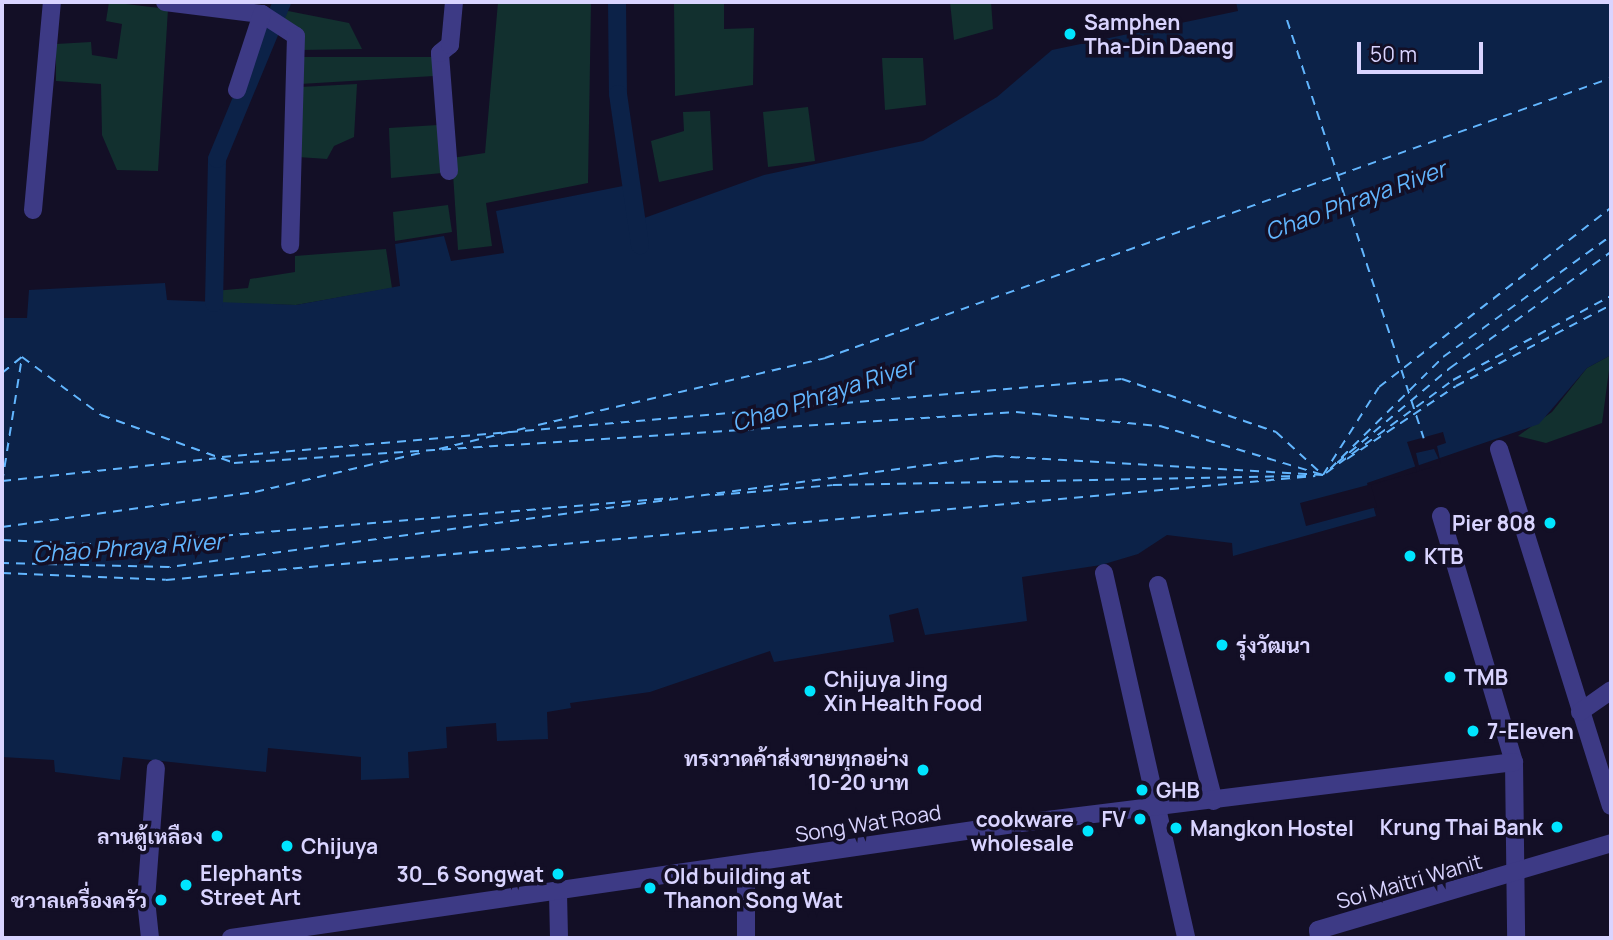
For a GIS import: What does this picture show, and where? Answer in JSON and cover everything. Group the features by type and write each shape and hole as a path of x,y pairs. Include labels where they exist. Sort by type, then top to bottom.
{"street":[{"path":"33,211 52,2"},
{"path":"165,2 225,6 262,14 284,23 296,36 290,245"},
{"path":"449,171 440,53 450,45 454,2"},
{"path":"237,90 262,14"},
{"path":"1499,449 1611,806"},
{"path":"1441,516 1514,761 1520,872 1516,938"},
{"path":"1104,573 1186,938"},
{"path":"1158,585 1214,801"},
{"path":"1580,712 1611,690"},
{"name":"Song Wat Road","path":"231,938 311,932 746,865 1157,807 1514,761"},
{"path":"150,938 146,900 156,768"},
{"path":"1520,872 1611,843"},
{"path":"746,865 746,938"},
{"name":"Soi Maitri Wanit","path":"1319,938 1318,930 1520,872"},
{"path":"558,893 559,938"}],"green space":[{"path":"109,2 168,9 158,171 117,170 102,135 101,84 56,81 56,44 91,42 92,55 117,59 122,24 106,21"},
{"path":"498,2 591,2 588,183 486,203 492,246 458,250 452,158 485,153"},
{"path":"674,2 724,2 724,29 754,28 753,85 675,96"},
{"path":"950,2 991,2 993,29 954,40"},
{"path":"283,10 349,23 362,49 299,50 280,17"},
{"path":"301,57 434,57 434,76 300,84"},
{"path":"882,58 923,58 926,105 885,110"},
{"path":"357,84 354,137 334,146 327,159 298,157 300,87"},
{"path":"808,107 815,161 768,167 763,112"},
{"path":"710,111 713,170 659,182 651,141 684,131 683,112"},
{"path":"438,125 442,173 391,178 389,128"},
{"path":"448,205 452,232 395,241 393,212"},
{"path":"386,249 392,288 296,305 214,303 214,291 248,288 250,279 295,272 295,256"},
{"path":"1611,355 1602,423 1546,443 1518,436 1552,412 1587,368"}],"water":[{"name":"Chao Phraya River","path":"1236,2 1611,2 1611,355 1587,368 1539,424 1367,483 1376,516 1233,556 1232,543 1167,535 1138,554 1101,565 1022,577 1027,621 925,635 918,608 889,615 894,642 774,662 770,651 650,692 570,703 571,708 547,712 548,739 497,741 496,723 446,727 447,748 408,752 409,778 361,780 361,757 268,748 266,772 123,757 120,780 55,772 54,760 2,757 2,318 27,318 29,290 165,283 167,300 296,305 400,286 395,244 444,236 451,261 504,253 496,211 623,186 636,221 764,175 923,141 997,97 1052,50 1238,11"}],"pier":[{"path":"1443,432 1446,443 1437,446 1441,464 1434,449 1416,453 1420,470 1433,467 1417,472 1407,442"},
{"path":"1403,476 1371,485 1377,507 1306,526 1300,503"}],"waterway":[{"path":"214,303 217,159 282,2"},
{"path":"617,2 618,94 640,245"}],"ferry route":[{"path":"1287,20 1424,438"},
{"path":"538,425 825,358 1611,78"},
{"path":"222,457 1122,379 1276,432 1323,475 1379,387 1611,208"},
{"path":"1330,469 1443,357 1611,236"},
{"path":"1337,463 1450,368 1611,252"},
{"path":"1326,473 1453,380 1611,296"},
{"path":"1347,459 1456,386 1611,305"},
{"path":"2,373 22,357 101,415 234,463 1016,412 1160,426 1323,475 995,456 169,567 2,563"},
{"path":"2,483 22,357"},
{"path":"439,449 526,428"},
{"path":"2,527 255,492 424,452"},
{"path":"2,481 216,458"},
{"path":"715,495 833,485 1307,476"},
{"path":"2,573 166,580 1315,476"},
{"path":"2,540 112,545 671,498"}],"place":[{"name":"Samphen Tha-Din Daeng","path":"1070,34"},
{"name":"Pier 808","path":"1550,523"},
{"name":"KTB","path":"1410,556"},
{"name":"รุ่งวัฒนา","path":"1222,645"},
{"name":"TMB","path":"1450,677"},
{"name":"Chijuya Jing Xin Health Food","path":"810,691"},
{"name":"7-Eleven","path":"1473,731"},
{"name":"ทรงวาดค้าส่งขายทุกอย่าง 10-20 บาท","path":"923,770"},
{"name":"GHB","path":"1142,790"},
{"name":"FV","path":"1140,819"},
{"name":"Krung Thai Bank","path":"1557,827"},
{"name":"Mangkon Hostel","path":"1176,828"},
{"name":"cookware wholesale","path":"1088,831"},
{"name":"ลานตู้เหลือง","path":"217,836"},
{"name":"Chijuya","path":"287,846"},
{"name":"30_6 Songwat","path":"558,874"},
{"name":"Elephants Street Art","path":"186,885"},
{"name":"Old building at Thanon Song Wat","path":"650,888"},
{"name":"ชวาลเครื่องครัว","path":"161,900"}]}
